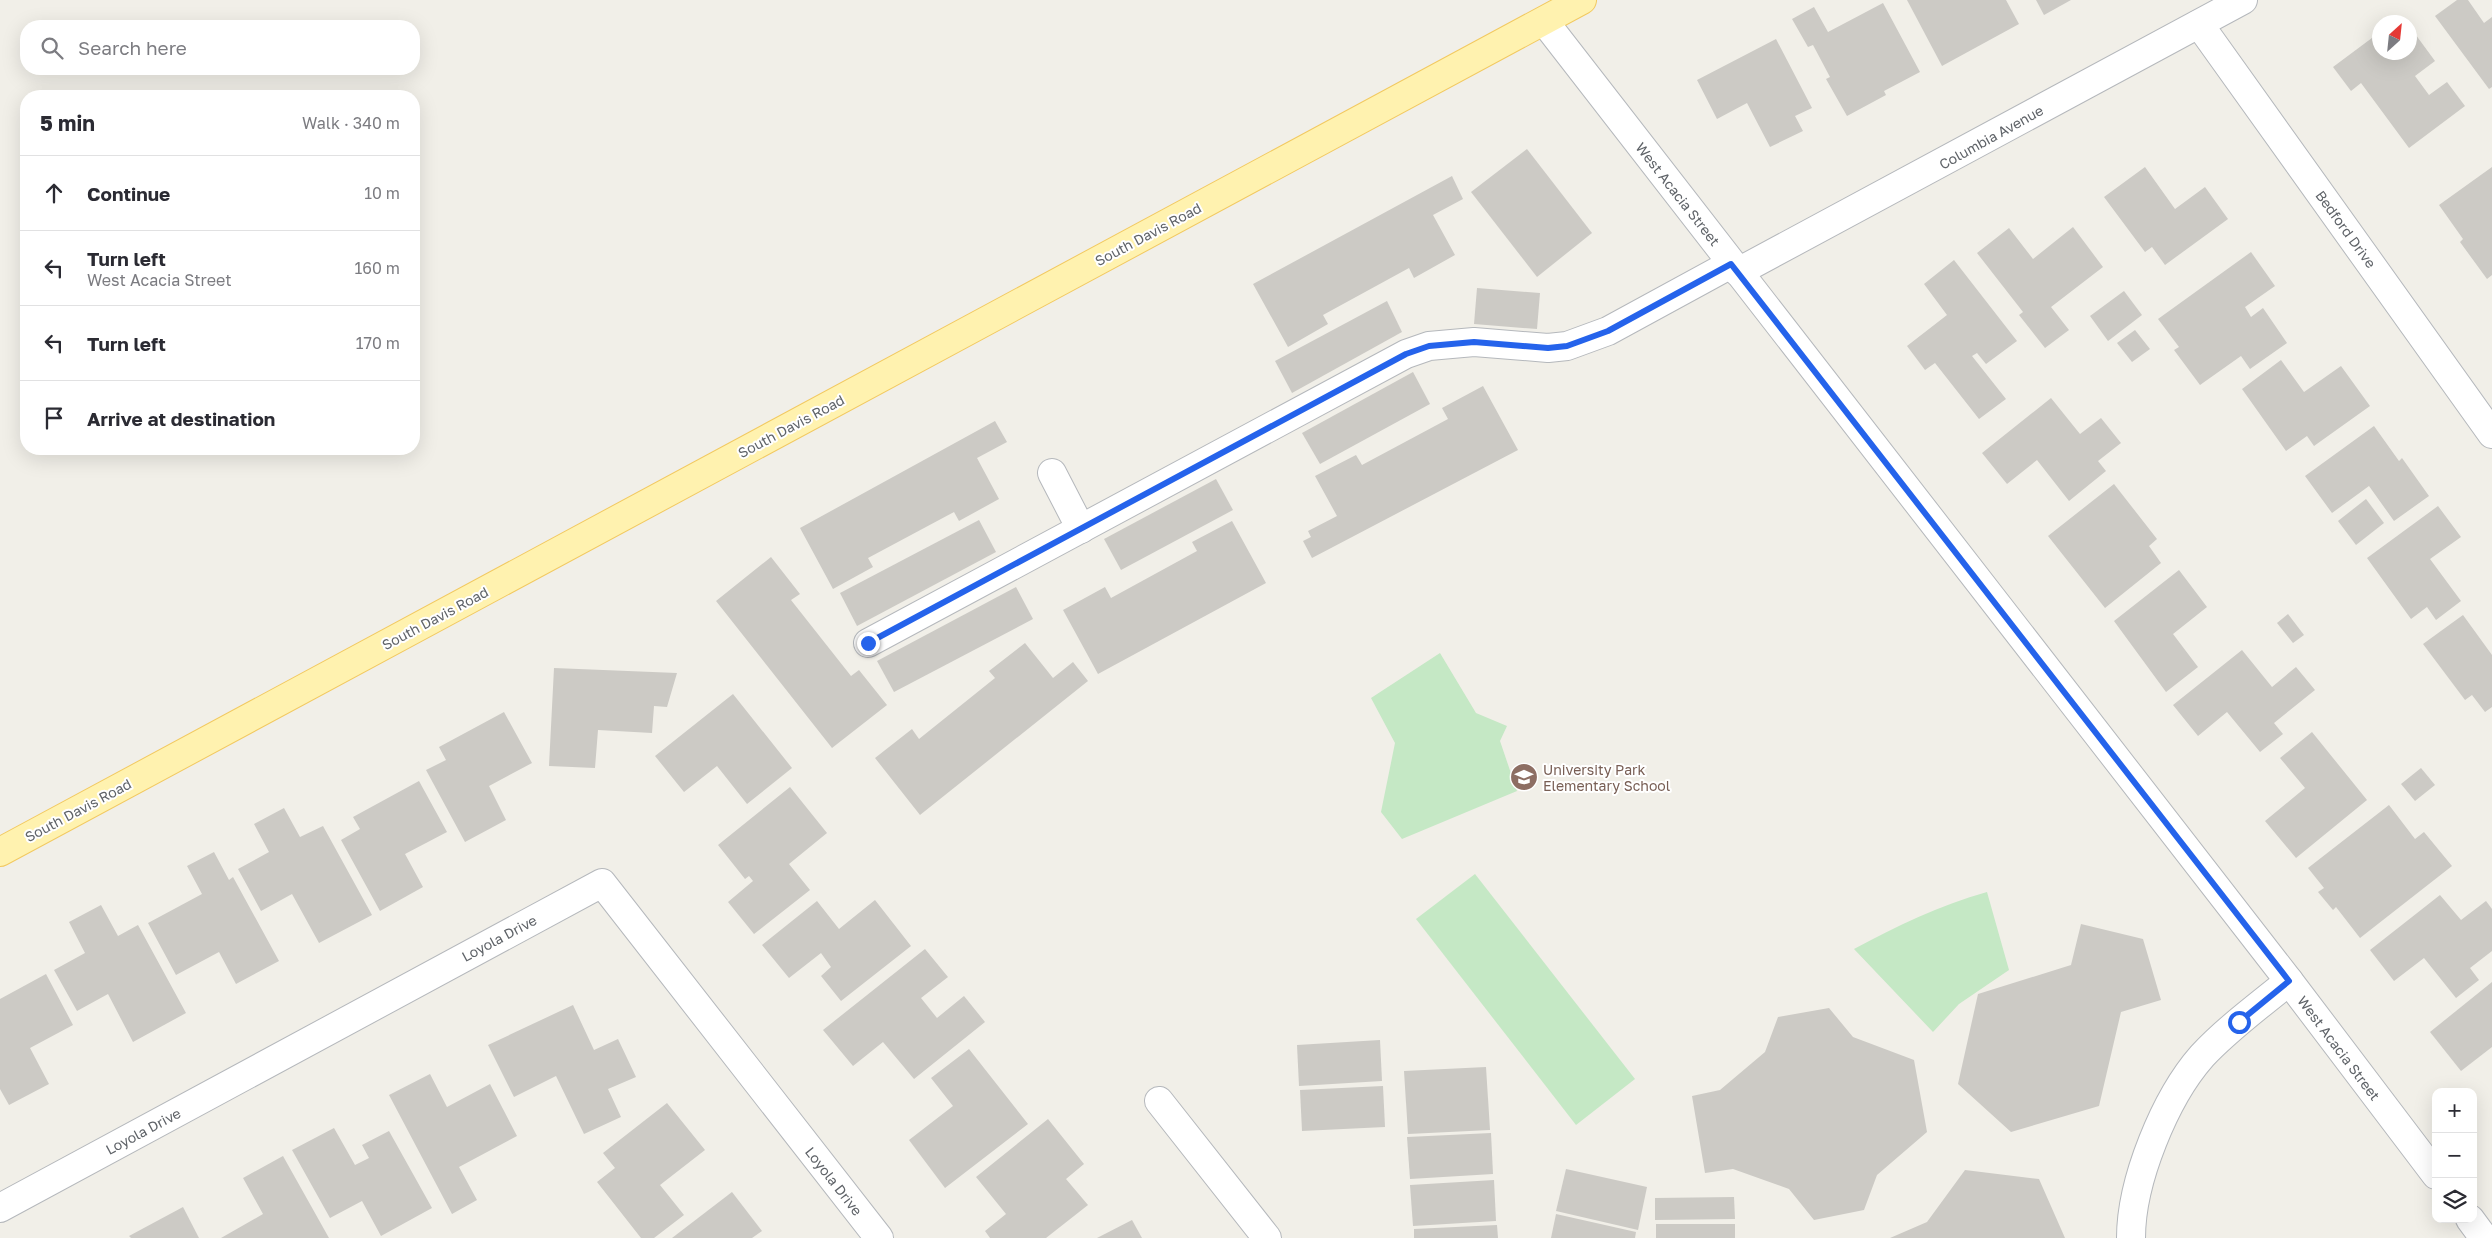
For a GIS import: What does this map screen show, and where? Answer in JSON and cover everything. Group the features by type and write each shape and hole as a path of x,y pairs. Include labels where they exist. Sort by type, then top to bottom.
{"main road":[{"name":"South Davis Road","path":"0,852 1582,0"}],"street":[{"name":"Columbia Avenue","path":"868,643 1406,354 1429,346 1474,342 1548,348 1567,346 1608,331 1735,268 2243,0"},
{"name":"West Acacia Street","path":"1544,20 2289,981 2432,1170"},
{"name":"Bedford Drive","path":"2199,24 2492,434"},
{"path":"1052,473 1081,528"},
{"name":"Loyola Drive","path":"0,1208 602,882 878,1238"},
{"path":"2132,1238 2141,1173 2168,1108 2202,1057 2239,1022 2289,981"},
{"path":"1159,1101 1267,1238"},
{"path":"2473,1223 2484,1238"}],"green space":[{"path":"1440,653 1476,713 1507,726 1500,741 1517,791 1402,839 1381,812 1395,743 1371,698"},
{"path":"1475,874 1635,1079 1576,1125 1416,919"},
{"path":"1987,892 2009,970 1959,1004 1933,1032 1854,949 1919,917 1952,903"}],"building":[{"path":"1907,0 2006,0 2019,24 1942,66"},
{"path":"2036,0 2071,0 2044,15"},
{"path":"2457,0 2468,0 2484,23 2492,17 2492,87 2489,89 2435,16"},
{"path":"1883,3 1920,72 1884,91 1886,95 1847,116 1826,79 1830,77 1813,45 1808,47 1792,19 1814,7 1828,32"},
{"path":"2417,37 2435,61 2415,76 2429,95 2447,82 2465,106 2409,148 2361,83 2351,91 2333,67 2372,38 2372,60 2417,60"},
{"path":"1776,39 1812,108 1795,116 1803,131 1770,147 1747,103 1717,119 1697,80"},
{"path":"1527,149 1592,233 1537,277 1471,192"},
{"path":"2145,167 2175,209 2205,187 2228,219 2165,265 2152,247 2145,252 2104,197"},
{"path":"2492,167 2492,275 2487,279 2460,242 2463,239 2439,205"},
{"path":"1452,176 1463,199 1433,215 1455,255 1414,278 1409,268 1323,315 1328,324 1288,347 1253,284"},
{"path":"2073,227 2103,267 2051,307 2069,330 2045,348 2019,315 2023,312 1977,253 2009,228 2033,259"},
{"path":"2251,252 2275,286 2245,307 2251,317 2263,308 2287,343 2250,369 2241,356 2200,385 2174,350 2179,347 2158,319"},
{"path":"1954,260 2017,341 1986,364 1977,353 1972,356 2006,399 1979,419 1935,363 1925,370 1907,346 1947,315 1924,284"},
{"path":"1477,288 1540,293 1537,329 1474,324"},
{"path":"2124,291 2142,315 2108,341 2090,316"},
{"path":"1387,301 1402,332 1292,393 1275,361"},
{"path":"2135,330 2150,349 2132,362 2117,343"},
{"path":"2281,360 2304,392 2341,366 2370,406 2314,446 2307,436 2286,451 2242,389"},
{"path":"1413,372 1430,404 1320,464 1302,433"},
{"path":"1483,386 1518,450 1312,558 1303,541 1311,537 1308,531 1337,516 1315,476 1356,455 1362,465 1448,419 1442,408"},
{"path":"2051,398 2080,434 2101,418 2121,443 2098,461 2106,471 2069,501 2037,460 2007,484 1982,453"},
{"path":"995,421 1007,442 977,458 999,499 959,521 954,512 868,558 873,567 833,589 800,528"},
{"path":"2374,426 2399,461 2402,458 2429,496 2394,521 2369,486 2332,513 2305,476"},
{"path":"1216,479 1233,510 1121,570 1104,539"},
{"path":"2114,484 2157,539 2149,546 2161,563 2105,608 2048,536"},
{"path":"2366,499 2384,523 2356,545 2338,521"},
{"path":"2438,506 2461,537 2430,559 2461,601 2436,620 2427,607 2411,619 2367,558"},
{"path":"979,520 996,552 857,626 840,593"},
{"path":"1232,521 1266,583 1098,674 1063,610 1105,587 1111,598 1197,551 1192,542"},
{"path":"771,557 800,594 791,600 851,676 859,670 887,705 832,748 716,601"},
{"path":"2179,570 2207,607 2173,634 2198,667 2166,692 2114,621"},
{"path":"1016,587 1033,619 894,692 877,661"},
{"path":"2288,614 2304,635 2293,643 2277,623"},
{"path":"2463,615 2492,655 2492,707 2485,712 2472,695 2465,700 2423,644"},
{"path":"1025,643 1053,678 1073,662 1088,681 920,815 875,758 912,729 919,739 995,678 989,671"},
{"path":"2242,650 2272,687 2296,667 2315,690 2274,723 2283,734 2260,752 2227,712 2198,736 2173,705"},
{"path":"554,668 677,673 667,707 654,706 652,733 598,730 595,768 549,766"},
{"path":"733,694 792,768 747,804 717,766 684,792 655,756"},
{"path":"504,712 532,763 489,786 506,820 465,842 426,770 446,760 439,747"},
{"path":"2312,732 2367,800 2296,858 2265,821 2305,788 2280,758"},
{"path":"2421,768 2435,785 2415,801 2401,784"},
{"path":"419,781 447,832 405,854 423,887 380,911 341,840 360,829 353,817"},
{"path":"790,787 827,833 789,864 810,890 754,934 728,902 753,881 749,876 745,879 718,845"},
{"path":"2389,805 2415,839 2424,832 2452,866 2360,938 2336,907 2333,910 2318,892 2324,888 2308,868"},
{"path":"284,808 300,837 323,826 372,915 319,943 292,894 261,911 238,869 269,852 254,824"},
{"path":"214,852 229,880 233,877 279,961 236,984 219,952 176,975 148,923 202,894 187,866"},
{"path":"2440,895 2461,920 2486,901 2492,909 2492,951 2470,968 2479,980 2456,998 2424,958 2394,981 2370,950"},
{"path":"875,900 911,946 841,1001 821,976 831,967 821,953 789,978 762,945 817,901 839,929"},
{"path":"101,905 118,936 138,925 186,1013 133,1042 108,994 77,1011 54,970 85,953 69,922"},
{"path":"2081,924 2143,939 2161,1000 2121,1012 2099,1106 2011,1132 1958,1084 1978,994 2071,965"},
{"path":"925,949 948,977 921,998 937,1018 964,996 985,1022 914,1079 883,1042 853,1066 823,1030"},
{"path":"46,974 73,1025 30,1048 49,1084 9,1105 0,1089 0,999"},
{"path":"2492,982 2492,1047 2461,1071 2430,1032"},
{"path":"573,1005 594,1050 618,1039 636,1077 608,1089 621,1117 584,1134 556,1076 514,1097 488,1045"},
{"path":"1829,1008 1853,1037 1914,1060 1927,1132 1877,1175 1864,1210 1814,1220 1789,1189 1733,1169 1705,1173 1692,1096 1720,1090 1765,1052 1778,1017"},
{"path":"1380,1040 1382,1081 1299,1086 1297,1045"},
{"path":"969,1049 1028,1124 945,1188 909,1140 953,1106 931,1078"},
{"path":"1486,1067 1490,1130 1408,1134 1404,1071"},
{"path":"430,1074 447,1107 490,1084 517,1136 459,1167 477,1200 452,1214 389,1095"},
{"path":"1383,1086 1385,1127 1302,1131 1300,1090"},
{"path":"667,1103 705,1150 660,1185 684,1215 654,1238 641,1238 597,1182 615,1168 603,1153"},
{"path":"1048,1119 1084,1164 1066,1179 1088,1205 1046,1238 990,1238 985,1231 1006,1214 976,1177"},
{"path":"334,1128 355,1165 369,1158 362,1145 389,1131 432,1208 381,1236 362,1201 330,1218 292,1150"},
{"path":"1491,1133 1493,1174 1410,1179 1407,1137"},
{"path":"283,1156 329,1238 221,1238 263,1214 243,1178"},
{"path":"1566,1169 1647,1187 1638,1230 1556,1211"},
{"path":"1965,1170 2039,1179 2065,1238 1890,1238 1927,1222"},
{"path":"1494,1180 1496,1221 1413,1226 1410,1185"},
{"path":"732,1192 762,1231 752,1238 672,1238"},
{"path":"1734,1197 1735,1219 1655,1220 1655,1198"},
{"path":"183,1207 199,1238 131,1238 129,1236"},
{"path":"1556,1214 1636,1232 1635,1238 1551,1238"},
{"path":"1132,1220 1142,1238 1097,1238"},
{"path":"1656,1224 1735,1224 1735,1238 1656,1238"},
{"path":"1497,1225 1498,1238 1414,1238 1414,1229"}],"place":[{"name":"University Park Elementary School","path":"1524,777"}],"route":[{"path":"868,643 1406,354 1429,346 1450,343 1474,342 1548,348 1567,346 1608,331 1731,264 2289,981 2239,1022"}]}
